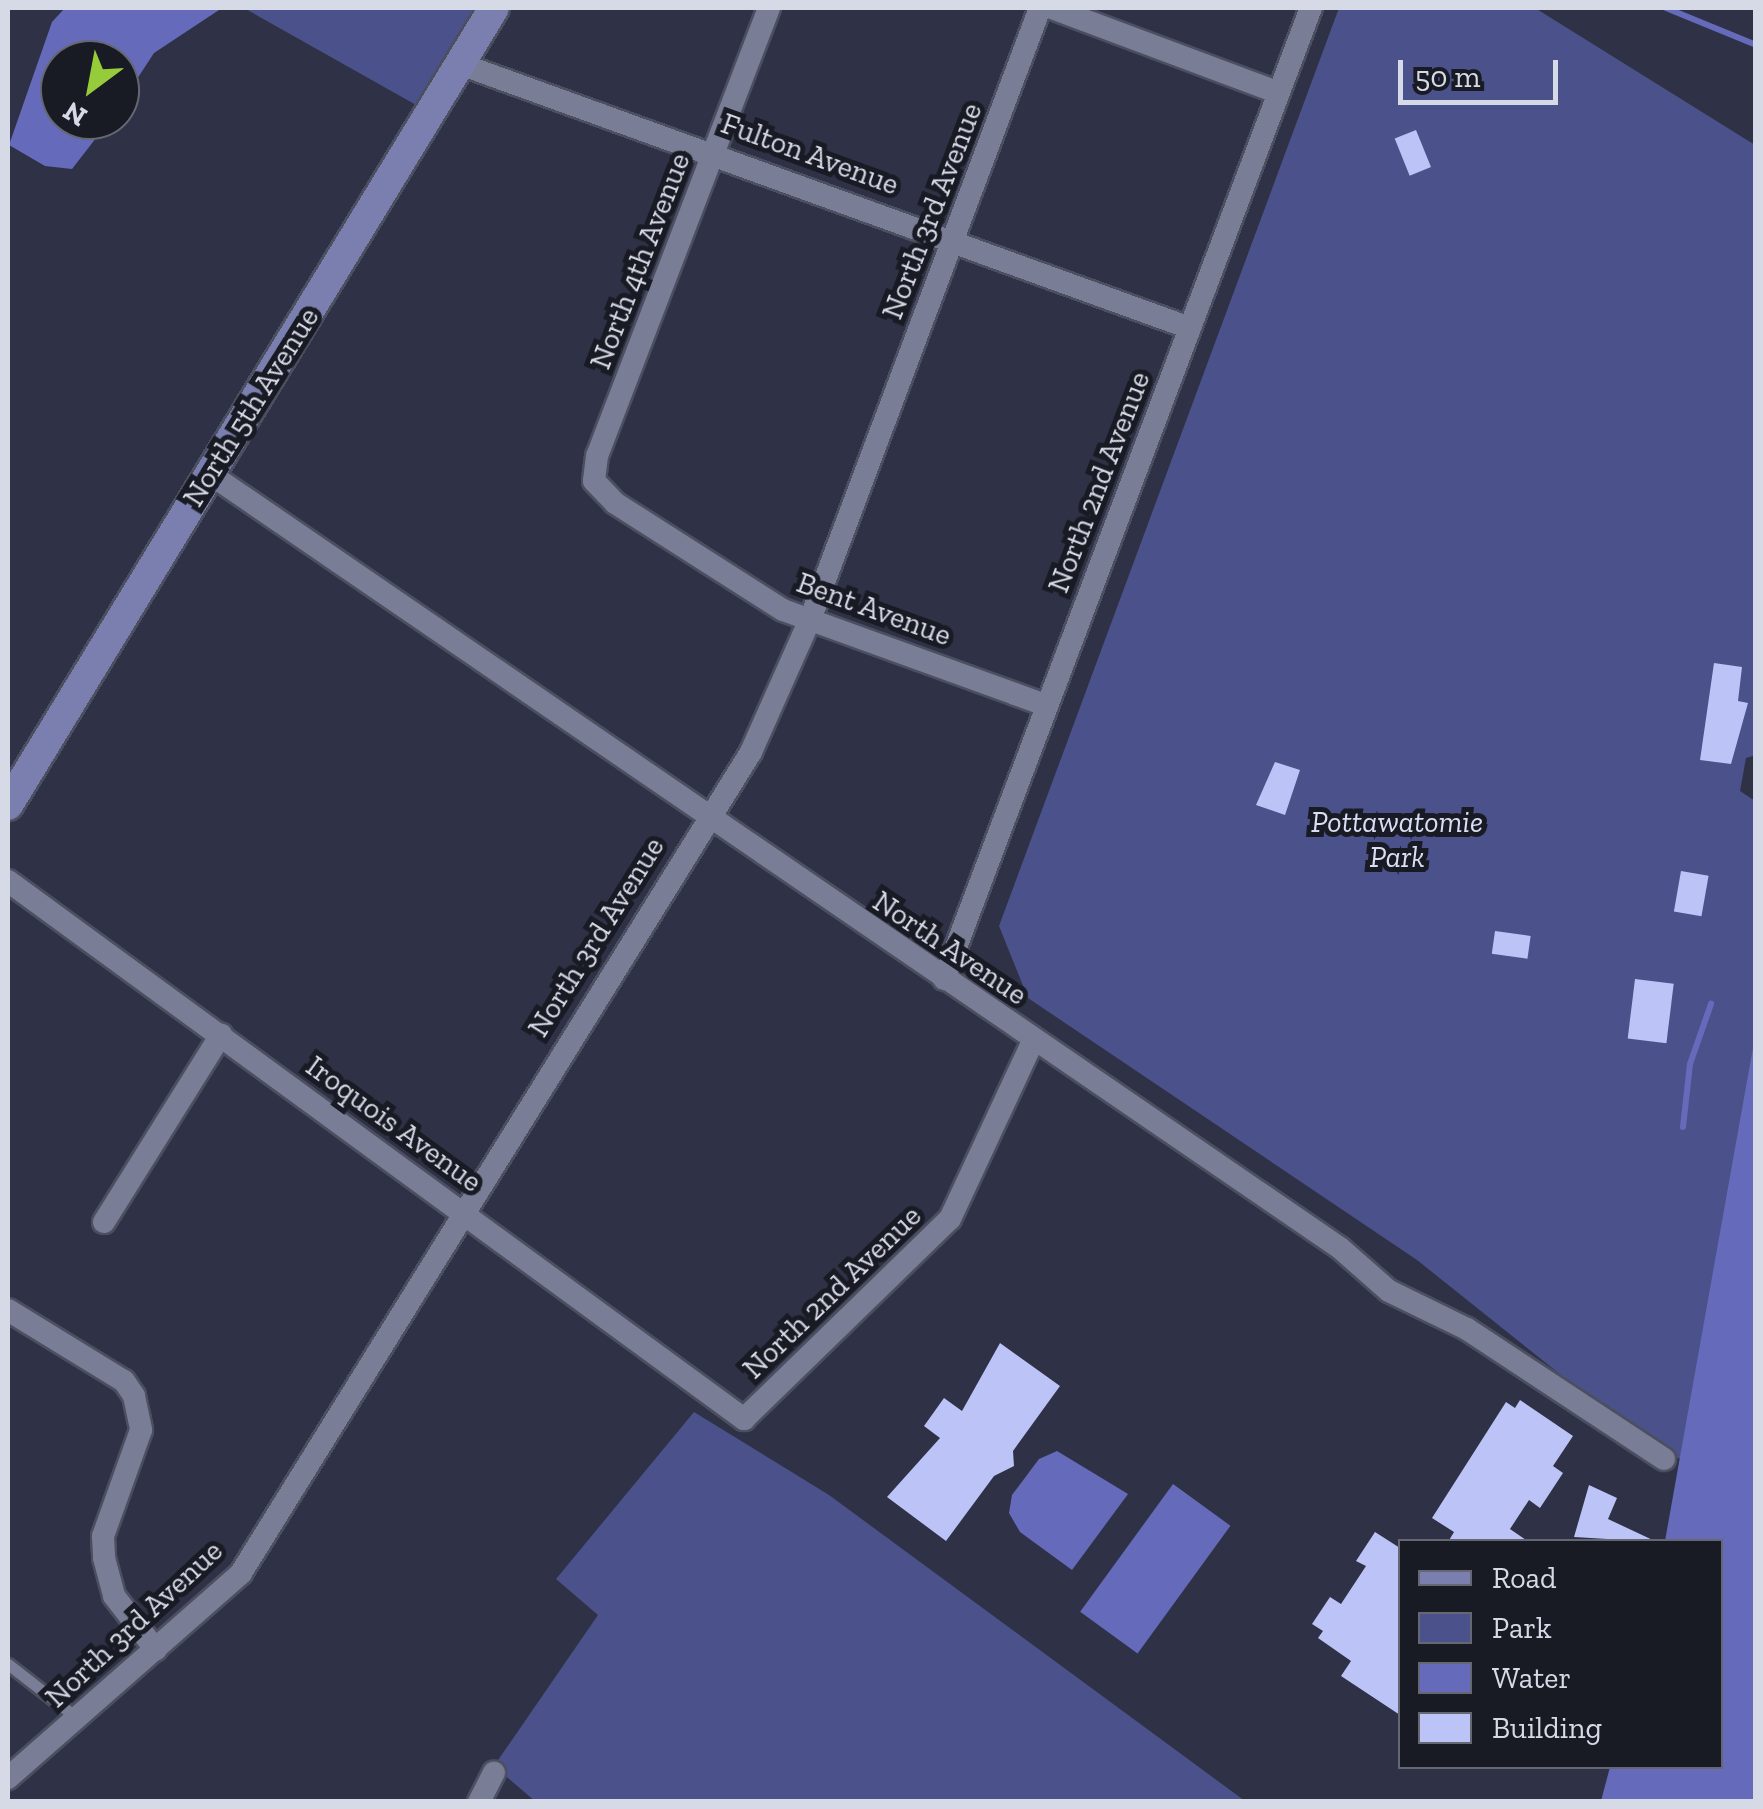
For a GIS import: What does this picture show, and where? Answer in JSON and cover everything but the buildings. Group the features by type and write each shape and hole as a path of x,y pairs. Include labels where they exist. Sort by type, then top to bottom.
{"main road":[{"name":"North 5th Avenue","path":"8,805 494,8"}],"street":[{"name":"North 4th Avenue","path":"594,481 597,456 770,8"},
{"name":"North 3rd Avenue","path":"8,1778 241,1573 705,818 750,752 811,617 1040,8"},
{"path":"1052,8 1279,93"},
{"name":"North 2nd Avenue","path":"944,979 1311,8"},
{"name":"Fulton Avenue","path":"462,65 715,150 1190,328"},
{"name":"North Avenue","path":"210,474 705,818 1340,1248 1389,1292 1467,1328 1664,1459"},
{"name":"Bent Avenue","path":"594,481 615,503 782,610 811,617 1046,705"},
{"name":"Iroquois Avenue","path":"8,881 744,1419"},
{"path":"104,1222 221,1035"},
{"name":"North 2nd Avenue","path":"744,1419 950,1219 1034,1041"},
{"path":"8,1310 124,1381 134,1396 140,1430 103,1536 104,1558 114,1596 156,1650"},
{"path":"479,1802 494,1773"}],"lane":[{"path":"8,1664 77,1718"}],"green space":[{"path":"244,8 482,8 425,110"},
{"name":"Pottawatomie Park","path":"1339,8 1535,8 1755,145 1756,755 1746,758 1740,791 1755,801 1755,1036 1685,1461 1650,1446 1417,1260 1028,998 999,926"},
{"path":"694,1412 829,1495 1245,1801 536,1802 494,1766 598,1615 556,1579"}],"water":[{"path":"65,8 222,8 154,53 140,74 140,40 46,40 52,22"},
{"path":"40,56 40,140 94,140 72,169 45,166 9,145"},
{"path":"1755,1036 1755,1801 1601,1801 1609,1769 1723,1769 1723,1539 1665,1539"},
{"path":"1057,1451 1128,1494 1072,1570 1020,1532 1009,1513 1012,1495 1039,1459"},
{"path":"1173,1484 1230,1526 1138,1654 1080,1612"}],"waterway":[{"path":"1666,8 1756,45"},
{"path":"1683,1127 1690,1064 1711,1004"}]}
